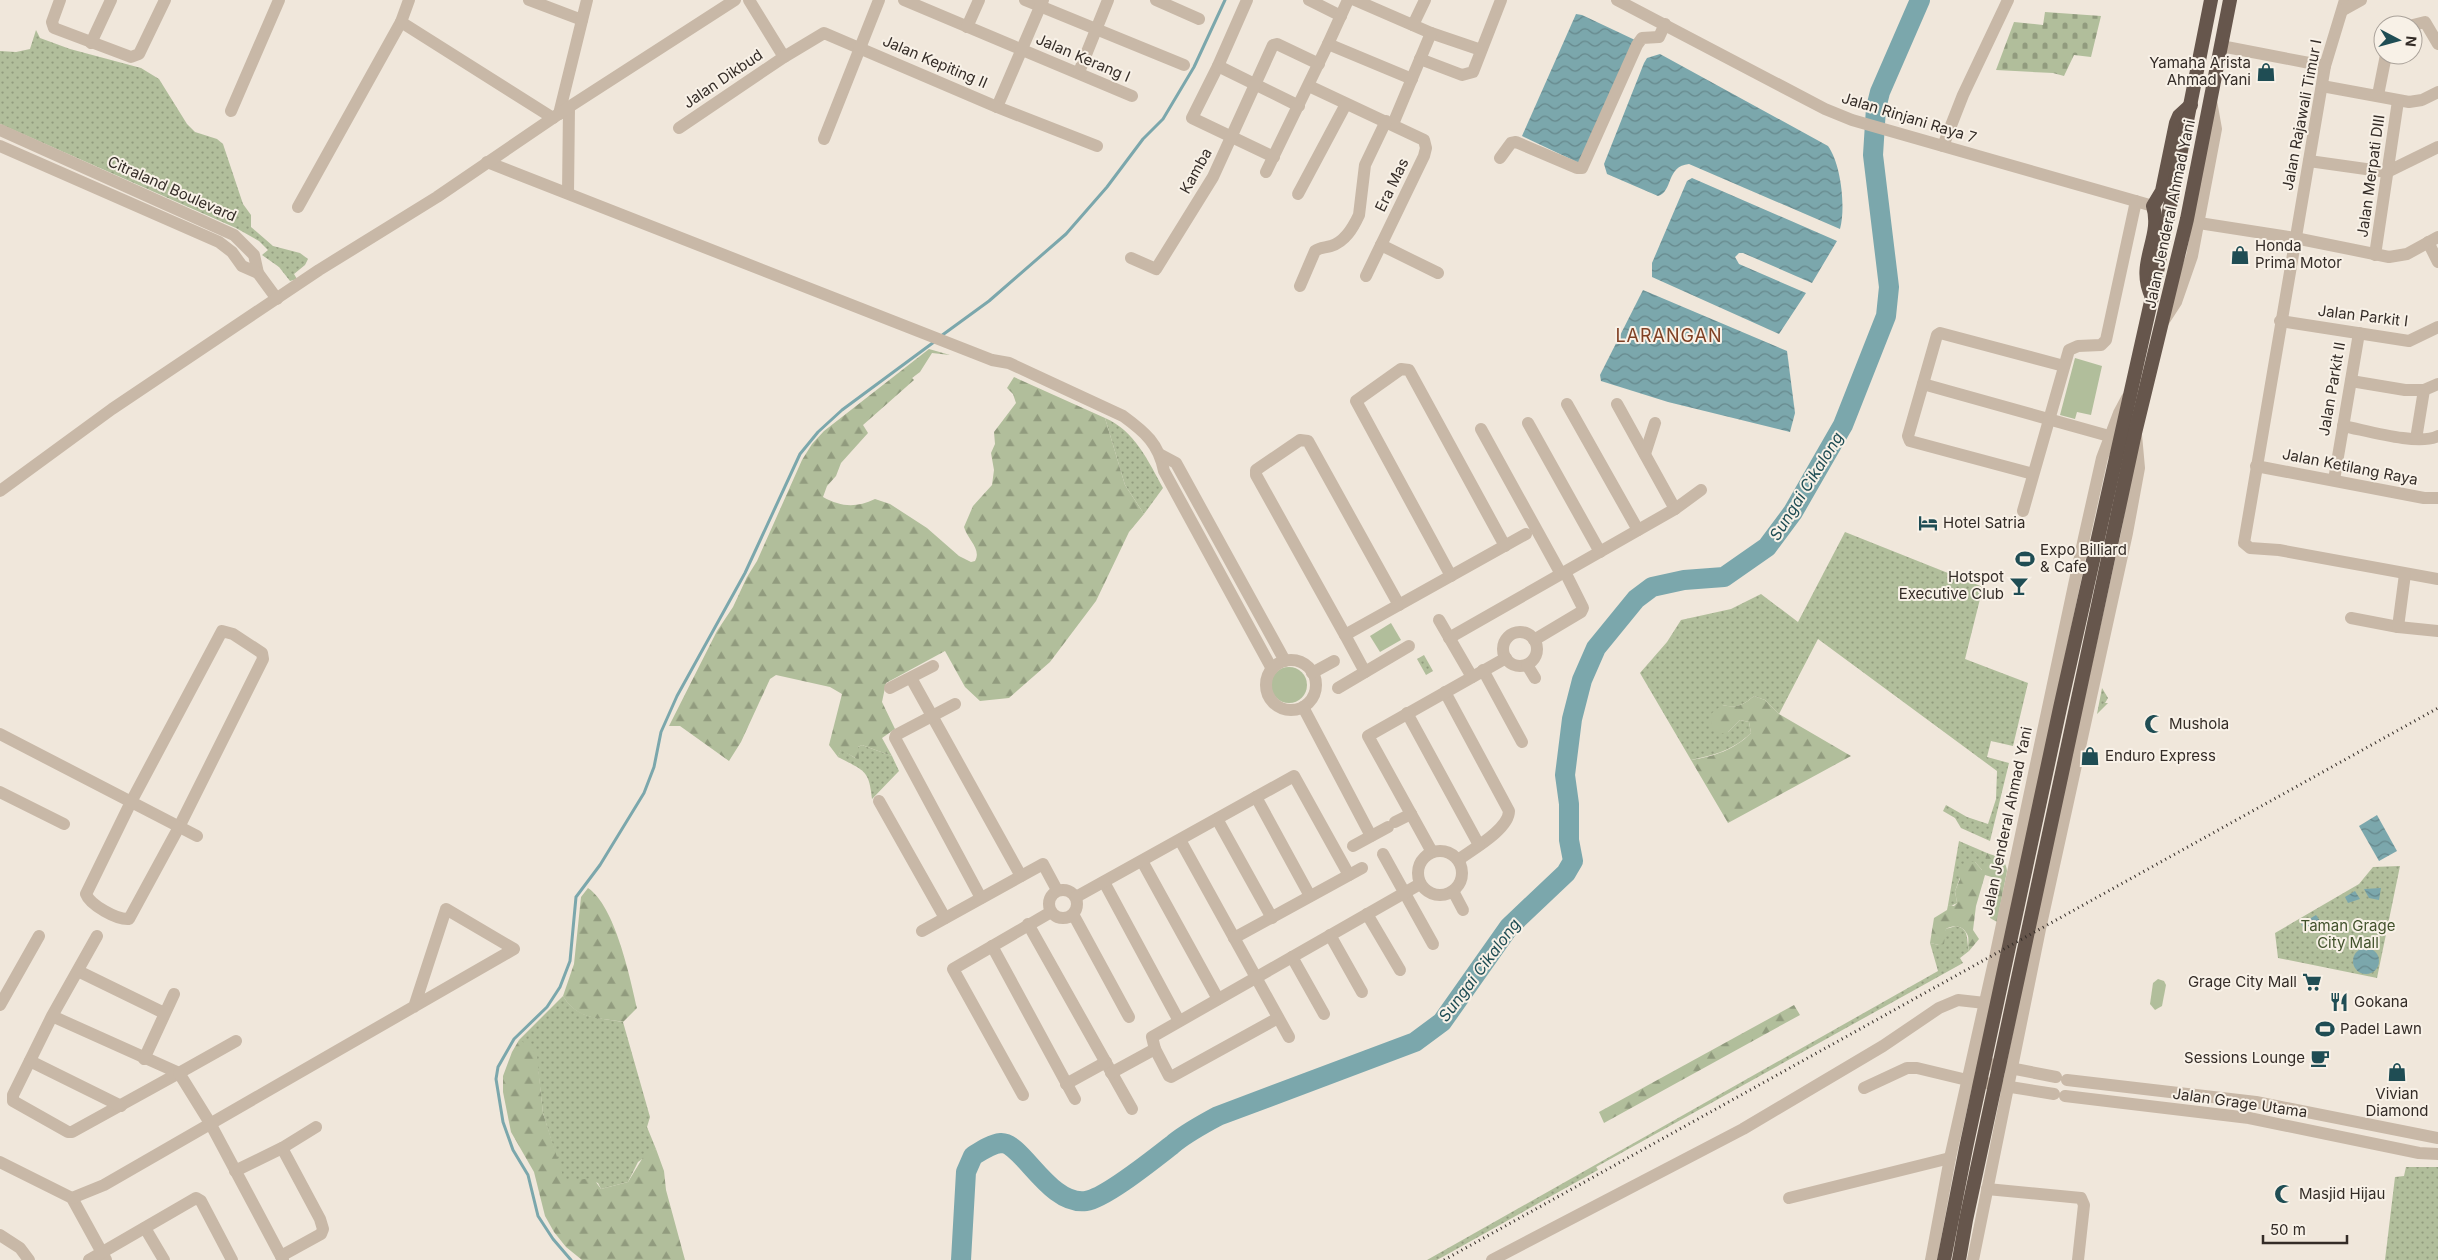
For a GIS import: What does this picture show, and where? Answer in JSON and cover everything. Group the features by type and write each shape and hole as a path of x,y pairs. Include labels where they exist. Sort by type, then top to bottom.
{"highway":[{"name":"Jalan Jenderal Ahmad Yani","path":"1944,1260 1980,1082 2152,297 2211,0"},
{"name":"Jalan Jenderal Ahmad Yani","path":"1959,1260 2022,953 2135,433 2162,324 2211,99 2230,0"},
{"path":"2152,297 2145,279 2156,221 2145,204 2162,191 2176,123 2179,116 2191,104"}],"street":[{"path":"60,0 52,22 54,28 91,43 136,57 165,0"},
{"path":"91,43 111,0"},
{"path":"231,111 278,0"},
{"path":"298,207 401,22 409,0"},
{"path":"529,0 582,20"},
{"path":"568,193 560,113 588,0"},
{"path":"0,492 112,409 318,270 437,197 560,113 735,0"},
{"name":"Jalan Dikbud","path":"749,0 784,57"},
{"path":"824,138 879,0"},
{"path":"968,27 979,0"},
{"path":"1025,0 1042,3 1184,65"},
{"path":"1079,72 1108,0"},
{"path":"1156,0 1198,19"},
{"path":"1247,0 1218,66 1192,118 1274,157"},
{"path":"1309,0 1341,16"},
{"path":"1266,172 1309,86 1348,0"},
{"path":"1355,0 1432,33 1481,50"},
{"path":"1413,25 1425,0"},
{"path":"1420,59 1466,75 1473,72 1500,0"},
{"name":"Jalan Rinjani Raya 7","path":"1617,0 1637,4 1665,24 1825,109 1862,124 2145,204"},
{"path":"1943,146 1963,95 2008,0"},
{"path":"2344,5 2361,0"},
{"name":"Jalan Kerang I","path":"911,1 1132,96"},
{"path":"997,107 1042,3"},
{"name":"Jalan Rajawali Timur I","path":"2344,5 2331,40 2325,66 2256,466 2245,534 2246,547 2279,550 2405,574"},
{"path":"401,22 560,113"},
{"path":"2433,23 2438,44"},
{"path":"1500,158 1511,143 1516,142 1577,168 1582,168 1637,45 1642,38 1659,37 1665,24"},
{"name":"Jalan Dikbud","path":"680,128 784,57 824,33 860,47"},
{"path":"1300,286 1315,250 1338,243 1347,235 1355,223 1358,215 1365,165 1412,79 1432,33"},
{"name":"Kamba","path":"1131,258 1156,269 1213,177 1274,44 1319,64"},
{"path":"1328,44 1412,79"},
{"path":"2222,46 2325,66"},
{"name":"Jalan Kepiting II","path":"860,47 997,107 1097,146"},
{"path":"2378,95 2384,65"},
{"path":"1218,66 1299,106"},
{"path":"1309,86 1389,123"},
{"path":"2322,86 2378,95 2398,101 2418,101 2438,92"},
{"path":"2162,324 2176,302 2184,283 2199,223 2216,129 2211,99"},
{"name":"Jalan Merpati DIII","path":"2375,255 2398,101"},
{"path":"1298,194 1346,104"},
{"name":"Era Mas","path":"1366,276 1426,148 1424,140 1389,123"},
{"name":"Citraland Boulevard","path":"0,130 234,235 254,255 258,273 277,299"},
{"name":"Citraland Boulevard","path":"0,146 219,242 232,252 242,266 258,273"},
{"path":"2309,161 2387,172 2438,147"},
{"path":"487,162 925,332 992,360 1022,368 1106,406 1138,427 1161,455 1176,463 1285,661"},
{"path":"75,179 80,166"},
{"path":"2023,511 2069,350 2073,347 2101,345 2106,340 2145,204"},
{"path":"2199,223 2295,238 2375,255 2397,257 2433,240 2438,262"},
{"path":"1380,245 1438,274"},
{"name":"Jalan Parkit I","path":"2280,321 2409,341 2438,327"},
{"path":"2033,474 1910,441 1908,436 1939,333 2064,366"},
{"name":"Jalan Parkit II","path":"2334,480 2359,333"},
{"path":"1451,576 1356,401 1401,369 1409,370 1505,546"},
{"path":"2351,381 2405,390 2424,390 2438,384"},
{"path":"1923,384 2100,434"},
{"path":"2416,439 2424,390"},
{"name":"Jalan Jenderal Ahmad Yani","path":"1931,1260 1950,1158 2082,547 2100,434 2130,393"},
{"path":"1567,404 1638,530"},
{"path":"1617,404 1645,454 1658,466 1675,509"},
{"path":"1645,454 1655,422"},
{"path":"1528,423 1600,552"},
{"path":"2342,426 2416,439 2430,439 2438,436"},
{"path":"1481,429 1583,608 1581,612 1534,640"},
{"name":"Jalan Jenderal Ahmad Yani","path":"1973,1260 2139,468 2135,433"},
{"path":"1365,672 1256,475 1256,470 1300,440 1308,441 1399,604"},
{"path":"1161,455 1164,471 1272,669"},
{"name":"Jalan Ketilang Raya","path":"2256,466 2424,498 2438,498"},
{"path":"1449,638 1675,509 1701,490"},
{"path":"1345,635 1526,534"},
{"path":"2398,627 2405,574 2438,579"},
{"path":"2351,618 2398,627 2438,631"},
{"path":"1439,620 1472,677"},
{"path":"225,631 233,634 262,653 263,659 179,827 129,919 122,919 91,902 86,894 131,802 219,635 225,631"},
{"path":"1517,633 1525,633 1534,640 1537,652 1527,665 1515,665 1506,658 1504,646 1510,636 1517,633"},
{"path":"1338,688 1409,646"},
{"path":"1312,673 1353,649"},
{"path":"1432,852 1368,736 1506,658"},
{"path":"1285,661 1301,662 1312,673 1315,680 1313,696 1303,707 1286,710 1271,701 1266,685 1272,669 1285,661"},
{"path":"1527,665 1535,678"},
{"path":"890,688 933,666"},
{"path":"1483,670 1522,742"},
{"path":"910,678 1021,876"},
{"path":"1446,692 1509,810 1509,816 1504,826 1458,860"},
{"path":"955,704 896,735 895,738 982,898"},
{"path":"1303,707 1371,836"},
{"path":"1407,713 1479,845"},
{"path":"0,734 196,836"},
{"path":"1076,897 1294,776 1346,850 1349,875"},
{"path":"0,792 64,824"},
{"path":"1256,798 1310,896"},
{"path":"879,801 945,918"},
{"path":"1346,850 1411,814"},
{"path":"1217,819 1272,918"},
{"path":"2022,826 2023,837 2028,844 2039,848 2053,846 2059,841 2061,834"},
{"path":"1180,840 1289,1037"},
{"path":"1444,851 1458,860 1462,868 1462,877 1453,891 1443,895 1434,895 1426,891 1420,884 1418,867 1425,856 1432,852 1444,851"},
{"path":"1383,854 1406,892 1433,944"},
{"path":"1142,861 1218,999"},
{"path":"922,931 1043,864 1057,890"},
{"path":"1234,938 1362,868"},
{"path":"1104,882 1179,1021"},
{"path":"1278,1018 1171,1077 1155,1049 1152,1037 1420,884"},
{"path":"1057,890 1068,890 1076,897 1077,906 1073,914 1061,918 1051,912 1049,899 1057,890"},
{"path":"1453,891 1463,910"},
{"path":"72,1198 104,1184 210,1122 414,1007 514,949 446,909 414,1007"},
{"path":"1022,1095 952,971 954,967 1051,912"},
{"path":"1073,914 1129,1017"},
{"path":"1367,914 1400,970"},
{"path":"1028,924 1132,1109"},
{"path":"1330,935 1362,992"},
{"path":"0,1005 4,989 39,936"},
{"path":"96,936 78,972 52,1016 13,1095 13,1101 68,1132 72,1132 236,1041"},
{"path":"992,946 1075,1099"},
{"path":"1292,957 1324,1014"},
{"path":"78,972 164,1013"},
{"path":"144,1058 174,994"},
{"path":"1492,1260 1742,1129 1883,1046 1938,1008 1958,1000 1985,1003"},
{"path":"52,1016 179,1073 210,1122 282,1258 321,1234 323,1229 320,1219 282,1148"},
{"path":"1066,1084 1155,1049"},
{"path":"30,1061 120,1106"},
{"name":"Jalan Grage Utama","path":"1971,1061 2067,1080 2256,1102 2438,1138"},
{"name":"Jalan Grage Utama","path":"1864,1088 1907,1068 1917,1068 1967,1080 2065,1096 2249,1118 2419,1153 2438,1154"},
{"path":"2065,1096 2067,1080"},
{"path":"2180,1110 2182,1094"},
{"path":"235,1171 282,1148 316,1127"},
{"path":"1788,1198 1950,1158"},
{"path":"0,1162 72,1198 104,1256"},
{"path":"1987,1190 2081,1198 2084,1204 2078,1260"},
{"path":"90,1260 104,1256 145,1228 196,1198 201,1202 232,1260"},
{"path":"145,1228 164,1260"},
{"path":"0,1235 20,1248 29,1260"}],"green space":[{"path":"2045,12 2101,16 2091,57 2074,55 2064,76 2053,73 1996,70 2014,22 2043,25"},
{"path":"36,30 40,38 70,49 141,68 159,79 187,124 195,132 217,139 223,144 243,204 251,215 251,227 273,246 300,253 308,259 305,265 294,274 297,279 290,281 279,267 262,255 268,250 259,241 236,228 0,124 0,51 16,52 30,49"},
{"path":"929,349 950,355 932,353 920,372 912,378 914,380 863,425 868,433 841,463 836,476 827,486 823,497 836,503 849,505 861,504 875,499 890,504 927,528 959,556 971,562 975,561 977,552 964,527 973,506 992,485 994,470 991,453 995,444 994,432 1016,403 1013,394 1007,388 1014,377 1105,418 1125,485 1144,514 1129,532 1096,601 1050,662 1009,698 980,701 965,687 945,651 886,683 882,702 895,729 882,738 892,756 862,745 858,747 859,760 841,750 838,757 829,745 842,694 830,687 776,675 770,679 741,742 729,761 680,726 669,726 717,631 733,607 757,561 802,460 812,444 824,431"},
{"path":"2075,358 2102,366 2091,415 2077,412 2075,419 2060,415"},
{"path":"1105,418 1124,430 1140,448 1163,488 1144,514 1125,485"},
{"path":"1845,532 1983,587 1965,659 2028,683 2013,746 1991,741 1987,757 2009,763 1990,841 1961,828 1955,818 1943,811 1946,805 1967,817 1988,824 1996,799 1997,771 1818,639 1779,714 1765,700 1754,696 1739,705 1722,705 1728,732 1740,720 1749,722 1751,733 1737,744 1723,751 1691,760 1640,673 1667,642 1681,620 1731,609 1761,594 1798,622"},
{"path":"1391,623 1401,640 1380,652 1370,636"},
{"path":"1424,655 1433,671 1426,675 1417,659"},
{"path":"1289,667 1296,668 1302,672 1306,678 1306,692 1302,698 1296,702 1289,703 1282,702 1276,698 1272,692 1271,685 1272,678 1276,672 1282,668"},
{"path":"2102,688 2108,698 2105,703 2108,703 2097,714"},
{"path":"1754,696 1765,700 1779,714 1851,756 1728,823 1691,760 1731,748 1751,733 1749,722 1740,720 1728,732 1719,734 1711,723 1712,713 1722,705 1739,705"},
{"path":"862,745 892,756 899,771 872,799 869,782 864,772 838,757 841,749 855,758 858,747"},
{"path":"1959,841 1987,853 1983,871 1975,862 1967,866 1961,875 1955,891 1957,903 1951,906 1948,905"},
{"path":"1987,853 2003,861 2007,871 1997,922 1990,918 1998,879 1985,875 1976,906 1973,930 1979,939 1969,951 1967,934 1963,929 1955,926 1946,929 1944,944 1930,943 1934,918 1947,910 1948,905 1954,906 1957,903 1955,891 1960,879 1960,869 1971,862 1975,862 1982,870"},
{"name":"Taman Grage City Mall","path":"2400,866 2377,978 2278,958 2275,933 2359,884 2373,867"},
{"path":"588,888 598,897 614,926 630,979 637,1008 623,1022 582,1014 575,1010 563,996 574,964 581,897"},
{"path":"1956,926 1964,930 1967,936 1969,951 1960,958 1963,963 1596,1167 1598,1170 1437,1260 1427,1260 1938,971 1930,943 1939,945 1946,929"},
{"path":"2158,979 2164,981 2166,985 2162,1006 2155,1010 2150,1004 2153,983"},
{"path":"563,996 569,1004 582,1013 597,1018 623,1022 650,1117 647,1127 656,1149 638,1162 628,1182 601,1189 598,1183 592,1181 567,1181 562,1176 543,1113 538,1069 519,1040"},
{"path":"1794,1005 1800,1015 1604,1123 1599,1112"},
{"path":"519,1040 529,1045 537,1056 543,1113 563,1176 568,1181 593,1178 601,1189 628,1182 645,1154 656,1149 664,1171 666,1190 685,1260 582,1260 566,1247 554,1232 545,1216 534,1172 511,1132 503,1092 503,1076 512,1052"},
{"path":"2406,1167 2438,1167 2438,1260 2385,1260 2395,1177 2404,1176"}],"water":[{"path":"1576,14 1582,15 1635,40 1581,164 1522,136"},
{"path":"1660,54 1828,146 1836,163 1841,186 1842,220 1840,229 1689,164 1677,169 1666,190 1658,196 1607,174 1604,164 1644,63 1647,58"},
{"path":"1692,178 1837,241 1812,283 1743,253 1739,253 1735,257 1739,264 1806,293 1779,334 1652,277 1652,263 1687,181"},
{"path":"1643,290 1787,351 1795,413 1790,432 1668,402 1601,381 1600,375"},
{"path":"2377,815 2397,851 2379,861 2359,826"},
{"path":"2381,888 2379,900 2369,898 2364,889"},
{"path":"2355,891 2360,899 2348,903 2345,897"},
{"path":"2316,915 2320,921 2305,930 2301,924"},
{"path":"2366,948 2375,952 2379,961 2375,970 2366,974 2357,970 2353,961 2357,952"}],"waterway":[{"path":"941,336 989,301 1066,234 1107,187 1143,139 1163,119 1194,67 1225,0"},
{"name":"Sungai Cikalong","path":"961,1260 966,1172 973,1156 997,1144 1009,1145 1018,1152 1048,1185 1060,1194 1073,1200 1086,1201 1095,1198 1130,1177 1194,1129 1218,1116 1415,1042 1442,1022 1509,927 1566,873 1573,861 1569,840 1569,804 1565,775 1572,719 1582,680 1596,648 1636,599 1652,587 1684,580 1724,577 1767,547 1793,512 1843,425 1886,316 1889,287 1873,155 1876,108 1880,92 1920,0"},
{"path":"571,1260 553,1239 538,1216 528,1175 513,1150 503,1122 496,1079 498,1067 514,1039 547,1007 560,987 570,961 576,897 600,865 644,793 654,767 661,732 677,696 745,573 800,454 818,432 842,410 934,342"}],"railway":[{"path":"1444,1260 2438,708"}],"place":[{"name":"Yamaha Arista Ahmad Yani","path":"2266,72"},
{"name":"Honda Prima Motor","path":"2240,255"},
{"name":"Hotel Satria","path":"1928,523"},
{"name":"Expo Billiard & Cafe","path":"2025,559"},
{"name":"Hotspot Executive Club","path":"2019,586"},
{"name":"Mushola","path":"2154,724"},
{"name":"Enduro Express","path":"2090,756"},
{"name":"Grage City Mall","path":"2312,982"},
{"name":"Gokana","path":"2339,1002"},
{"name":"Padel Lawn","path":"2325,1029"},
{"name":"Sessions Lounge","path":"2320,1058"},
{"name":"Vivian Diamond","path":"2397,1072"},
{"name":"Masjid Hijau","path":"2284,1194"}],"district":[{"name":"LARANGAN","path":"1669,336"}]}
